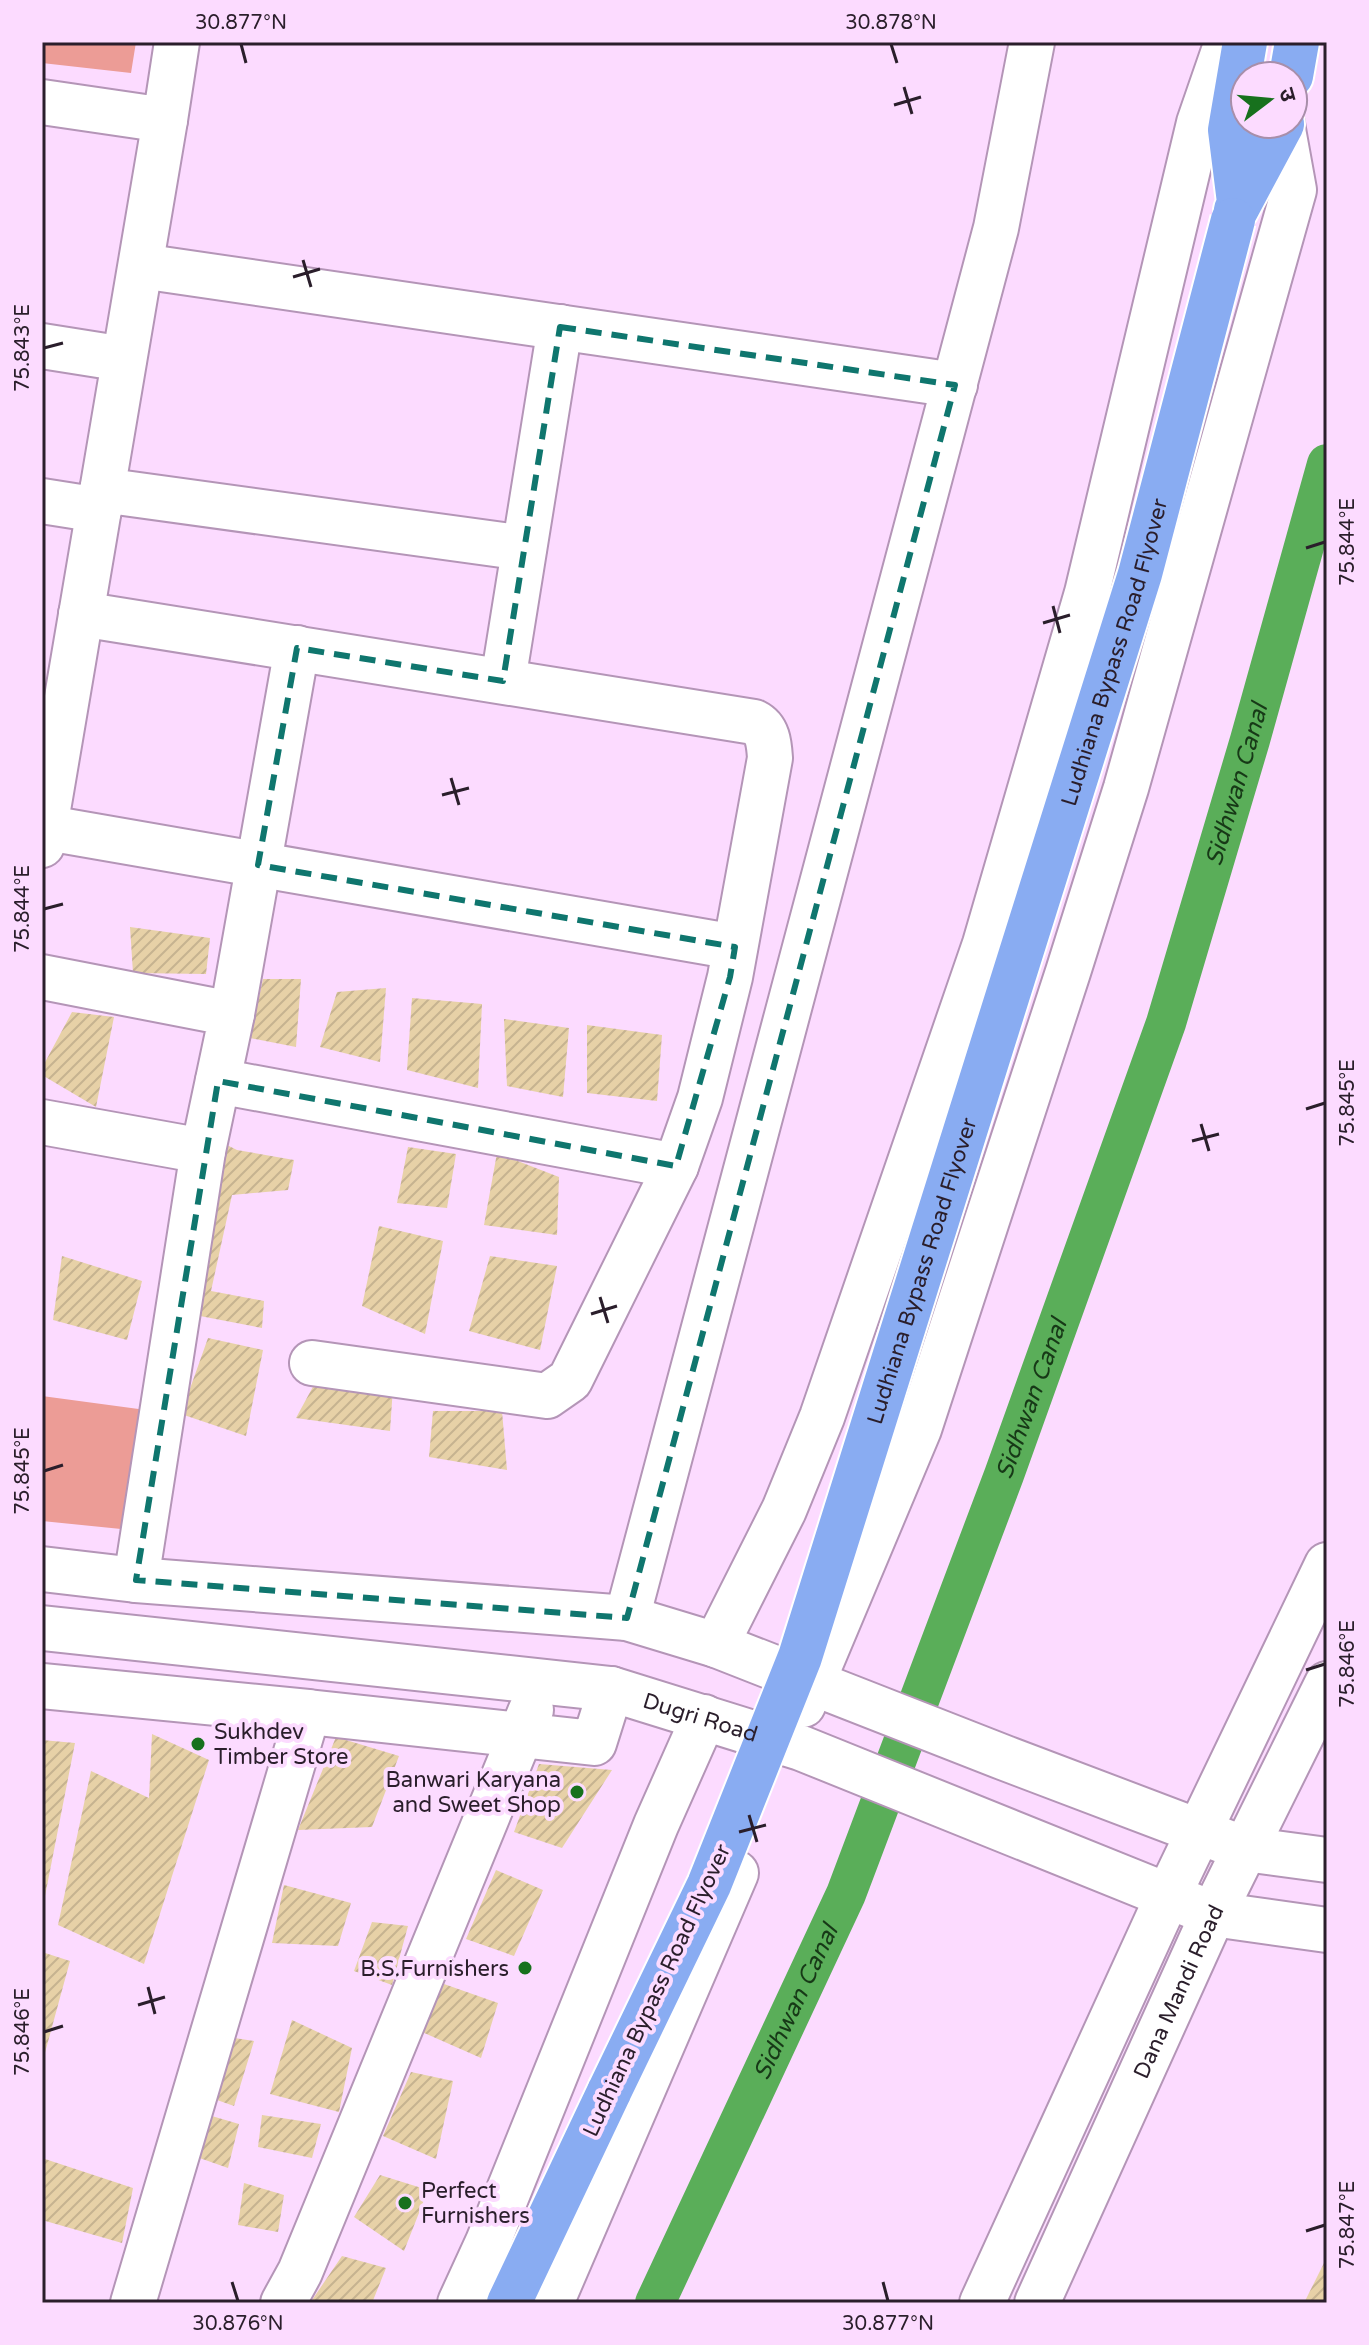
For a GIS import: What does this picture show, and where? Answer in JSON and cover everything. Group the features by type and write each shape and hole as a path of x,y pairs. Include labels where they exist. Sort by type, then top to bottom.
{"highway":[{"name":"Ludhiana Bypass Road Flyover","path":"1236,211 1230,130 1245,42"},
{"name":"Ludhiana Bypass Road Flyover","path":"509,2303 709,1885 800,1657 1140,574 1236,211 1274,140"}],"street":[{"path":"177,42 43,833 258,865 735,947"},
{"path":"627,1618 996,228 1032,42"},
{"path":"716,1645 784,1510 822,1417 985,944 1087,593 1199,123 1227,42"},
{"path":"42,102 165,120"},
{"path":"551,2303 794,1746 919,1429 1126,788 1294,190 1285,140"},
{"path":"141,266 955,385"},
{"path":"503,681 560,327"},
{"path":"42,346 124,359"},
{"path":"42,501 100,500 524,548"},
{"path":"81,614 754,722 762,726 769,743 770,758 730,977 700,1098 676,1166 570,1380 547,1396 312,1363"},
{"path":"136,1580 203,1151 232,1014 297,648"},
{"path":"42,977 232,1014"},
{"path":"218,1081 676,1166"},
{"path":"42,1122 203,1151"},
{"path":"982,2303 1168,1896 1327,1565"},
{"path":"42,1569 136,1580 627,1618 716,1645 1198,1833 1245,1849 1327,1860"},
{"name":"Dugri Road","path":"42,1628 611,1689 794,1746 984,1819 1213,1914 1327,1930"},
{"path":"283,2303 300,2272 542,1682"},
{"name":"Dana Mandi Road","path":"1037,2303 1213,1914 1327,1684"},
{"path":"42,1686 594,1743 611,1689"},
{"path":"133,2303 308,1712"},
{"path":"460,2303 488,2242 656,1825 704,1717"}],"highlighted area":[{"path":"560,327 955,385 627,1618 136,1580 218,1081 676,1166 730,977 735,947 258,865 297,648 503,681"}],"shaded area":[{"path":"42,42 136,42 131,73 42,63"},
{"path":"42,1396 146,1410 131,1530 42,1521"}],"building":[{"path":"130,927 210,938 206,974 133,973"},
{"path":"263,979 301,979 296,1047 250,1038"},
{"path":"386,988 380,1062 320,1047 337,992"},
{"path":"412,998 482,1004 478,1088 407,1070"},
{"path":"72,1012 114,1017 96,1107 42,1075 42,1068"},
{"path":"504,1019 569,1028 563,1097 507,1086"},
{"path":"587,1025 662,1035 657,1101 587,1093"},
{"path":"227,1145 237,1150 294,1160 288,1190 232,1195 211,1291 264,1301 262,1328 200,1316"},
{"path":"408,1147 456,1154 447,1208 397,1203"},
{"path":"497,1153 559,1177 557,1235 484,1225"},
{"path":"379,1226 443,1241 425,1334 362,1306"},
{"path":"62,1256 142,1281 127,1340 53,1320"},
{"path":"490,1256 557,1266 540,1350 469,1331"},
{"path":"208,1338 263,1350 246,1436 181,1414"},
{"path":"315,1383 393,1387 390,1431 296,1418"},
{"path":"433,1411 502,1411 507,1470 429,1457"},
{"path":"152,1734 209,1760 144,1964 58,1925 91,1771 149,1798"},
{"path":"336,1737 399,1756 372,1827 298,1830"},
{"path":"42,1740 75,1743 45,1896 42,1895"},
{"path":"539,1764 612,1770 562,1848 514,1832"},
{"path":"496,1870 543,1890 514,1956 466,1939"},
{"path":"284,1885 351,1903 338,1946 272,1943"},
{"path":"372,1922 408,1926 392,1985 354,1971"},
{"path":"42,1952 70,1961 43,2060 42,2060"},
{"path":"444,1984 498,2003 481,2058 422,2032"},
{"path":"292,2020 352,2048 339,2112 270,2094"},
{"path":"228,2037 254,2041 234,2106 217,2100"},
{"path":"411,2072 453,2081 436,2159 383,2136"},
{"path":"205,2114 239,2124 228,2168 191,2155"},
{"path":"262,2115 321,2124 312,2158 258,2147"},
{"path":"42,2158 133,2188 122,2243 42,2220"},
{"path":"380,2175 428,2190 404,2251 354,2217"},
{"path":"244,2183 284,2195 278,2232 238,2225"},
{"path":"342,2256 386,2268 372,2303 310,2303"},
{"path":"1327,2257 1327,2303 1304,2303"}],"waterway":[{"name":"Sidhwan Canal","path":"655,2303 846,1894 1004,1475 1166,1023 1327,464"}],"place":[{"name":"Sukhdev Timber Store","path":"198,1744"},
{"name":"Banwari Karyana and Sweet Shop","path":"577,1792"},
{"name":"B.S.Furnishers","path":"525,1968"},
{"name":"Perfect Furnishers","path":"405,2203"}]}
